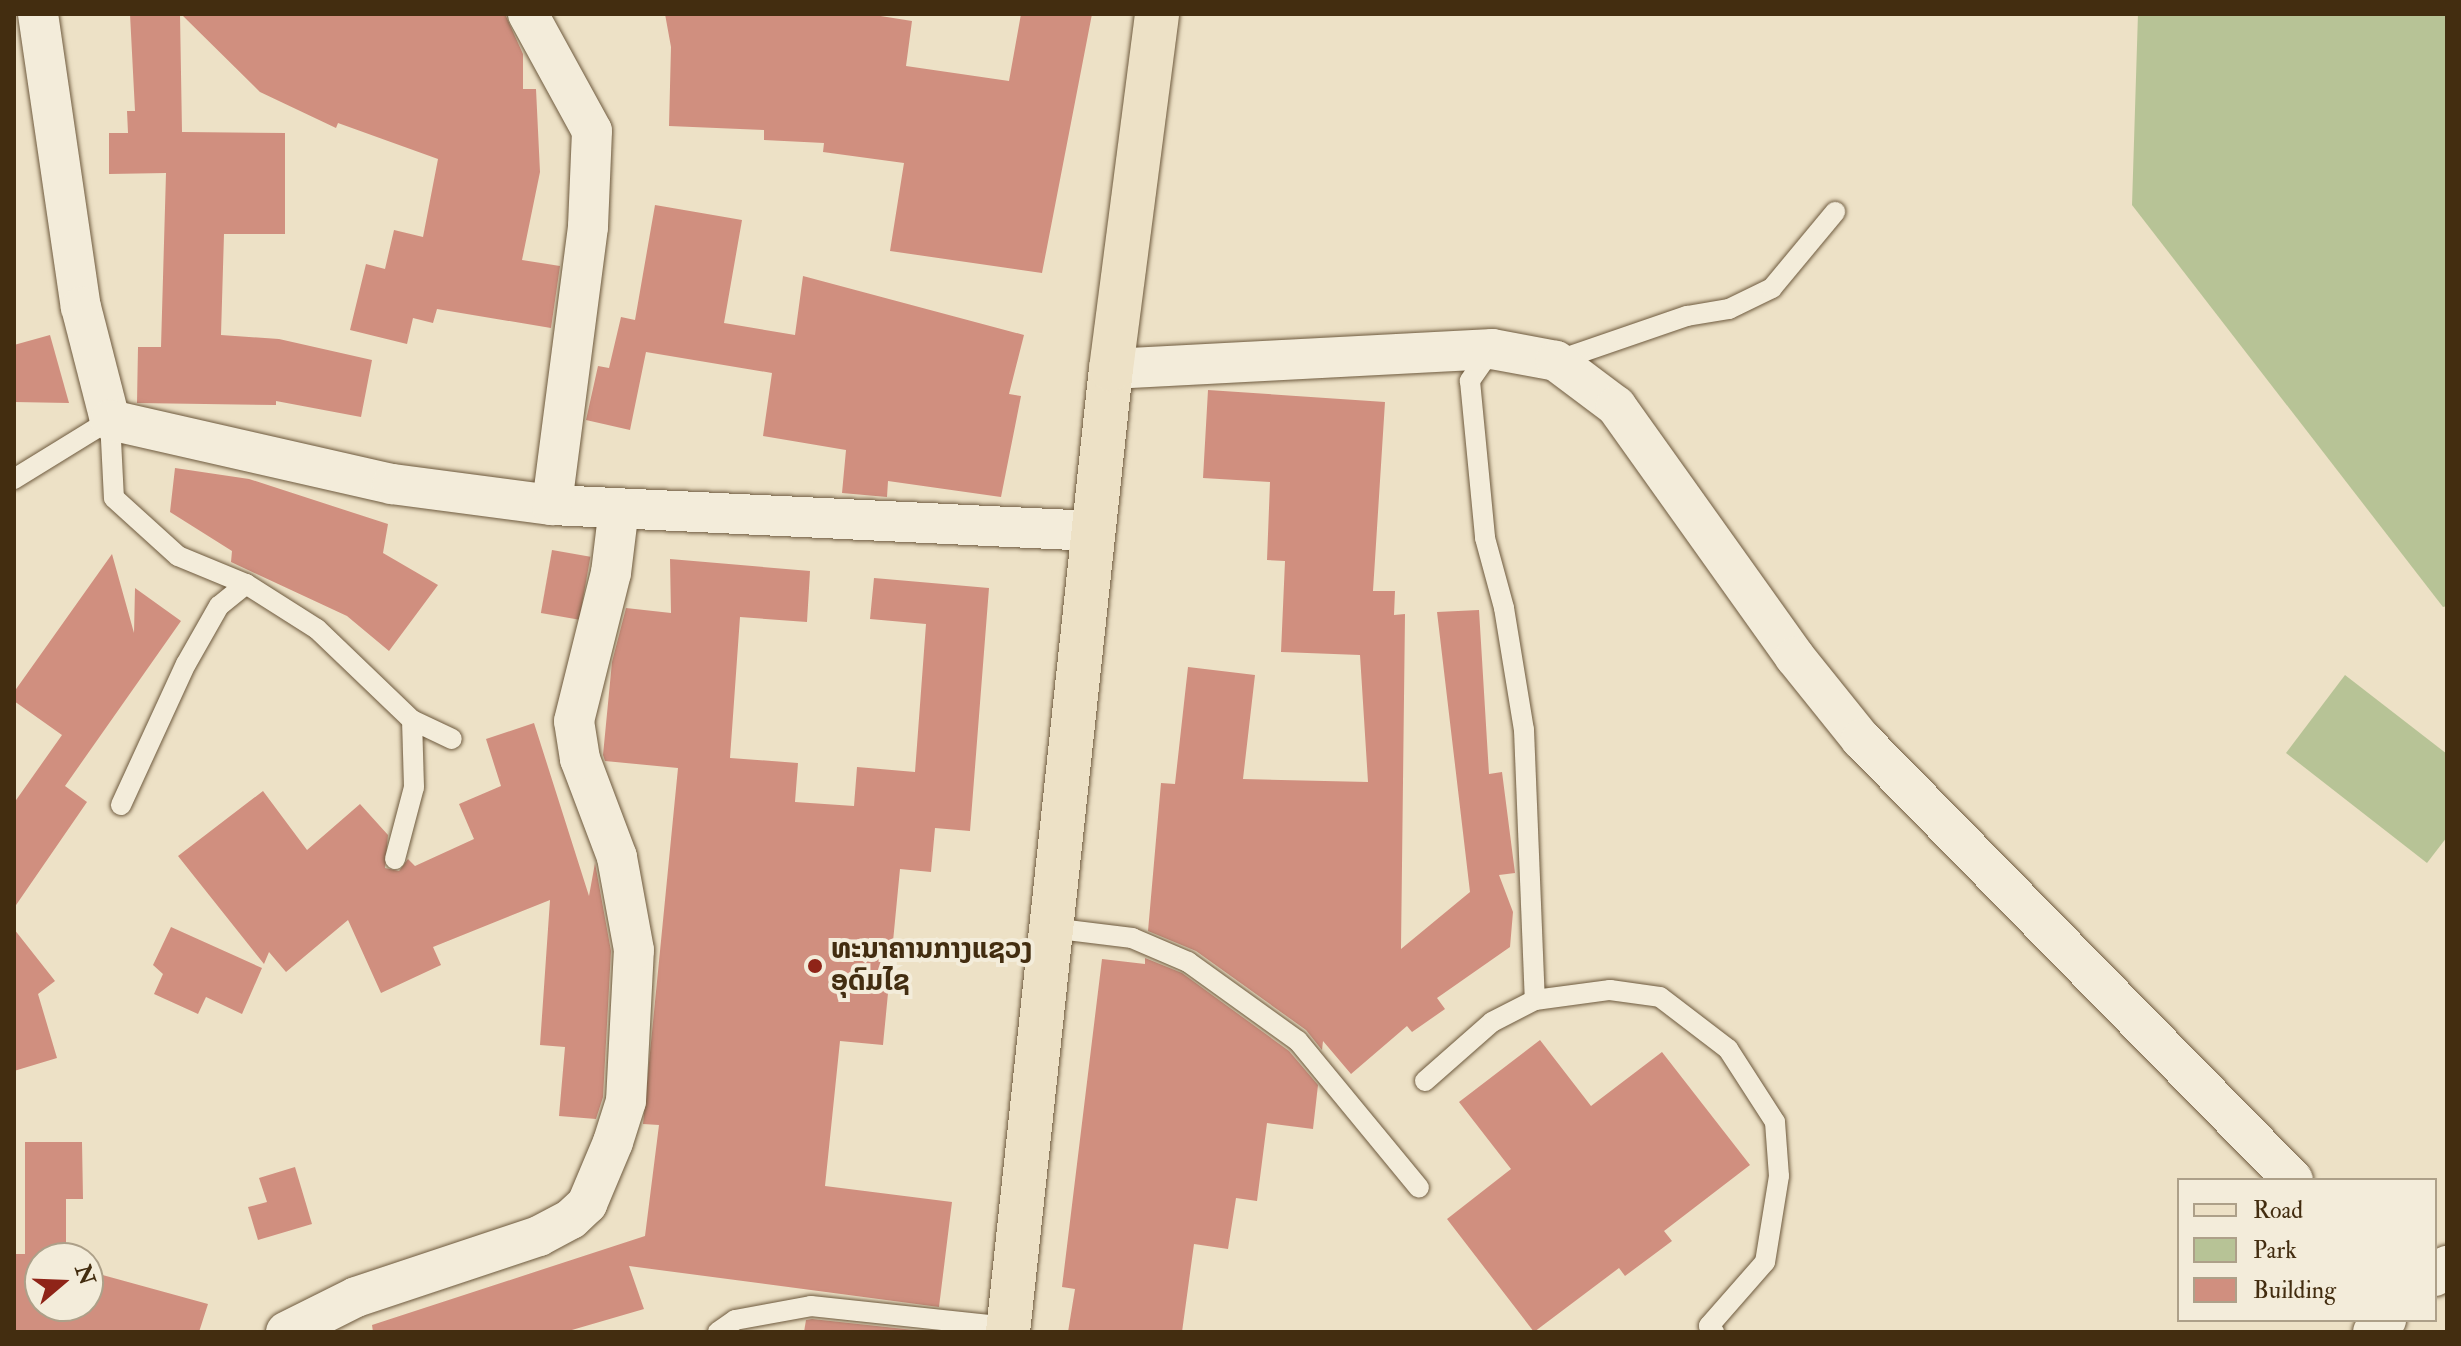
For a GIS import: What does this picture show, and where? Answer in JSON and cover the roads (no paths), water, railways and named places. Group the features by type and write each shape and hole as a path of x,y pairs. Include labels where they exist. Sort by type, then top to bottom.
{"main road":[{"path":"1008,1330 1111,369 1157,14"}],"street":[{"path":"38,14 81,307 110,420 392,484 552,505 1094,531"},
{"path":"528,14 552,50 592,131 588,227 552,505"},
{"path":"1111,369 1492,349 1556,361 1616,406 1795,657 1861,739 2291,1178"},
{"path":"286,1332 356,1297 539,1236 571,1219 587,1204 613,1142 626,1101 634,950 617,857 580,759 574,721 611,573 619,508"}],"lane":[{"path":"1556,361 1687,316 1729,309 1772,288 1835,212"},
{"path":"1492,349 1470,381 1485,538 1504,608 1524,730 1535,1000"},
{"path":"14,479 110,420 114,498 178,556 246,584 317,629 412,720 452,739"},
{"path":"121,805 186,664 219,606 246,584"},
{"path":"395,859 414,787 412,720"},
{"path":"1051,928 1132,938 1188,962 1298,1041 1419,1188"},
{"path":"1425,1081 1492,1022 1535,1000 1610,990 1660,997 1728,1049 1775,1122 1779,1176 1765,1262 1709,1326 1714,1332"},
{"path":"718,1332 735,1320 811,1306 1008,1330"}],"place":[{"name":"ທະນາຄານກາງແຊວງ ອຸດົມໄຊ","path":"815,966"}]}
